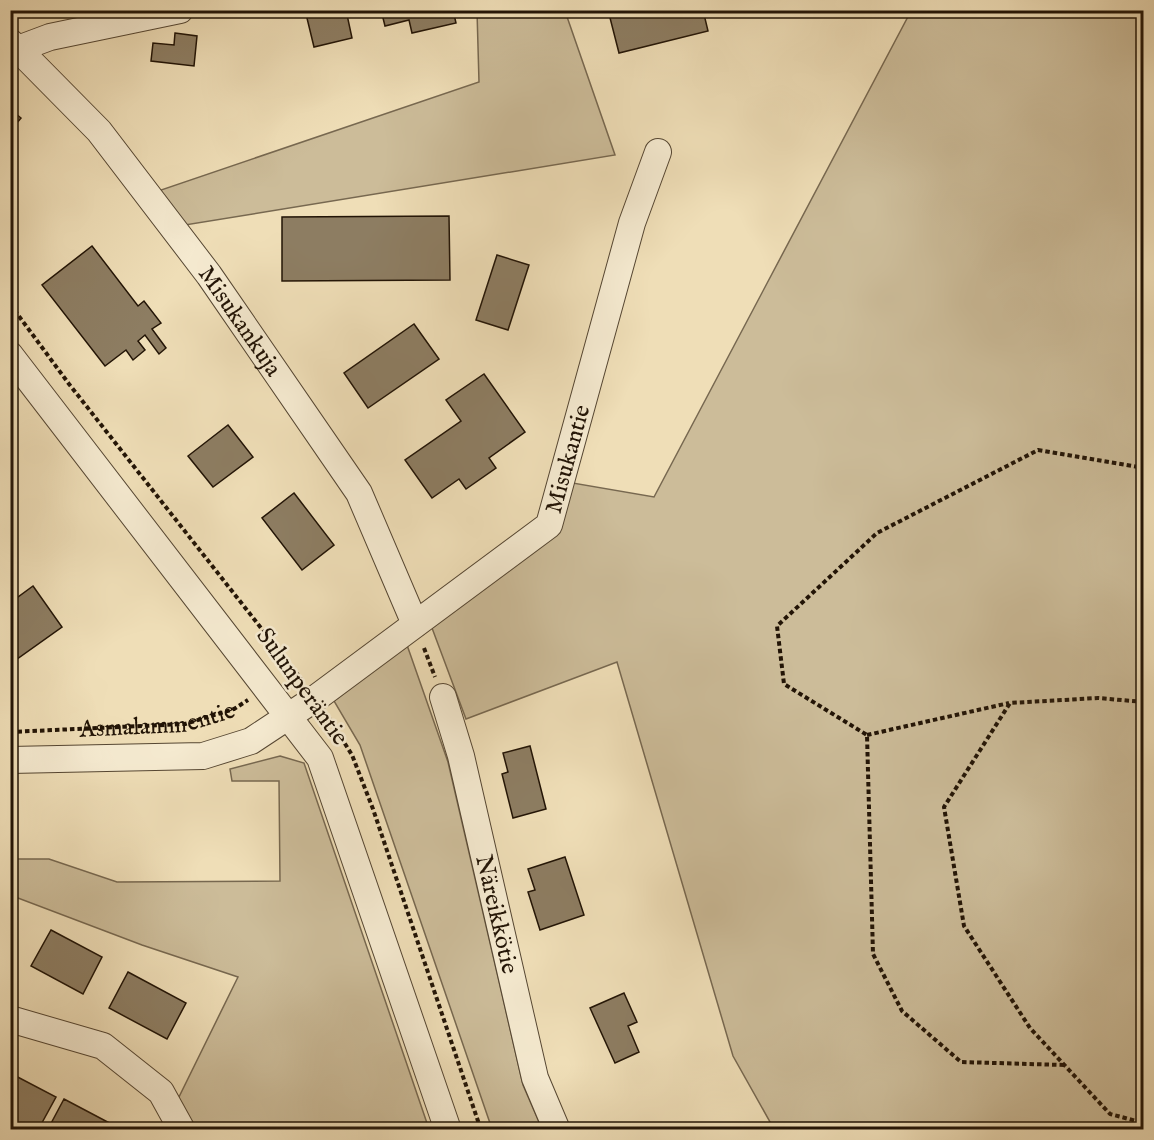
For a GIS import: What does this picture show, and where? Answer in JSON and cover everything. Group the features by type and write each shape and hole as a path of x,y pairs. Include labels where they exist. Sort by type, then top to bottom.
{"street":[{"path":"14,45 180,10"},
{"name":"Misukankuja","path":"14,45 99,131 216,285 359,493 415,624"},
{"name":"Misukantie","path":"289,717 549,525 632,222 658,152"},
{"name":"Sulunperäntie","path":"10,356 320,758 448,1130"},
{"name":"Näreikkötie","path":"443,697 461,756 535,1078 557,1130"},
{"name":"Asmalammentie","path":"10,760 203,756 251,741 289,717"},
{"path":"10,1019 103,1046 161,1092 182,1130"}],"path":[{"name":"Sulunperäntie","path":"10,304 69,384 316,698 352,754 373,809 481,1130"},
{"path":"1143,468 1038,450 877,533 777,626 784,684 867,735 1010,703 1098,698 1143,702"},
{"path":"415,624 443,697"},
{"name":"Asmalammentie","path":"10,732 185,724 234,709 292,668"},
{"path":"1010,703 944,807 964,926 1030,1028 1110,1114 1143,1123"},
{"path":"867,735 873,954 902,1011 961,1062 1064,1065"}],"shaded area":[{"path":"477,11 565,11 615,155 185,225 158,191 479,82"},
{"path":"911,11 1143,11 1143,1129 774,1129 733,1056 617,662 466,719 432,628 561,526 573,483 654,497"},
{"path":"407,645 448,762 523,1085 542,1129 492,1129 360,745 334,701"},
{"path":"280,756 304,763 429,1129 190,1129 177,1101 238,977 142,945 18,898 11,898 10,859 49,859 117,882 280,881 279,781 232,781 230,769"}],"building":[{"path":"324,10 346,10 352,38 314,47 306,14"},
{"path":"381,10 453,10 456,23 412,33 409,20 385,26"},
{"path":"608,10 703,10 708,31 619,53"},
{"path":"175,33 197,36 194,66 151,61 153,43 174,45"},
{"path":"10,109 21,118 10,131"},
{"path":"449,216 450,280 282,281 282,217"},
{"path":"92,246 138,306 144,301 161,323 152,329 166,348 159,354 145,335 138,341 145,350 133,360 126,350 105,366 42,285"},
{"path":"497,255 529,265 508,330 476,320"},
{"path":"414,324 439,359 368,408 344,373"},
{"path":"484,374 525,432 489,458 496,468 466,489 459,479 432,498 405,460 461,421 446,400"},
{"path":"228,425 253,457 213,487 188,456"},
{"path":"294,493 334,545 302,570 262,518"},
{"path":"33,586 62,627 10,664 10,603"},
{"path":"530,746 546,809 513,818 502,774 508,772 503,753"},
{"path":"565,857 584,915 540,930 528,892 535,890 528,869"},
{"path":"51,930 102,957 83,994 31,966"},
{"path":"128,972 186,1003 167,1039 109,1008"},
{"path":"624,993 637,1022 628,1026 639,1052 615,1063 590,1008"},
{"path":"10,1073 56,1097 38,1130 31,1130 10,1119"},
{"path":"64,1099 119,1128 119,1130 48,1129"}]}
